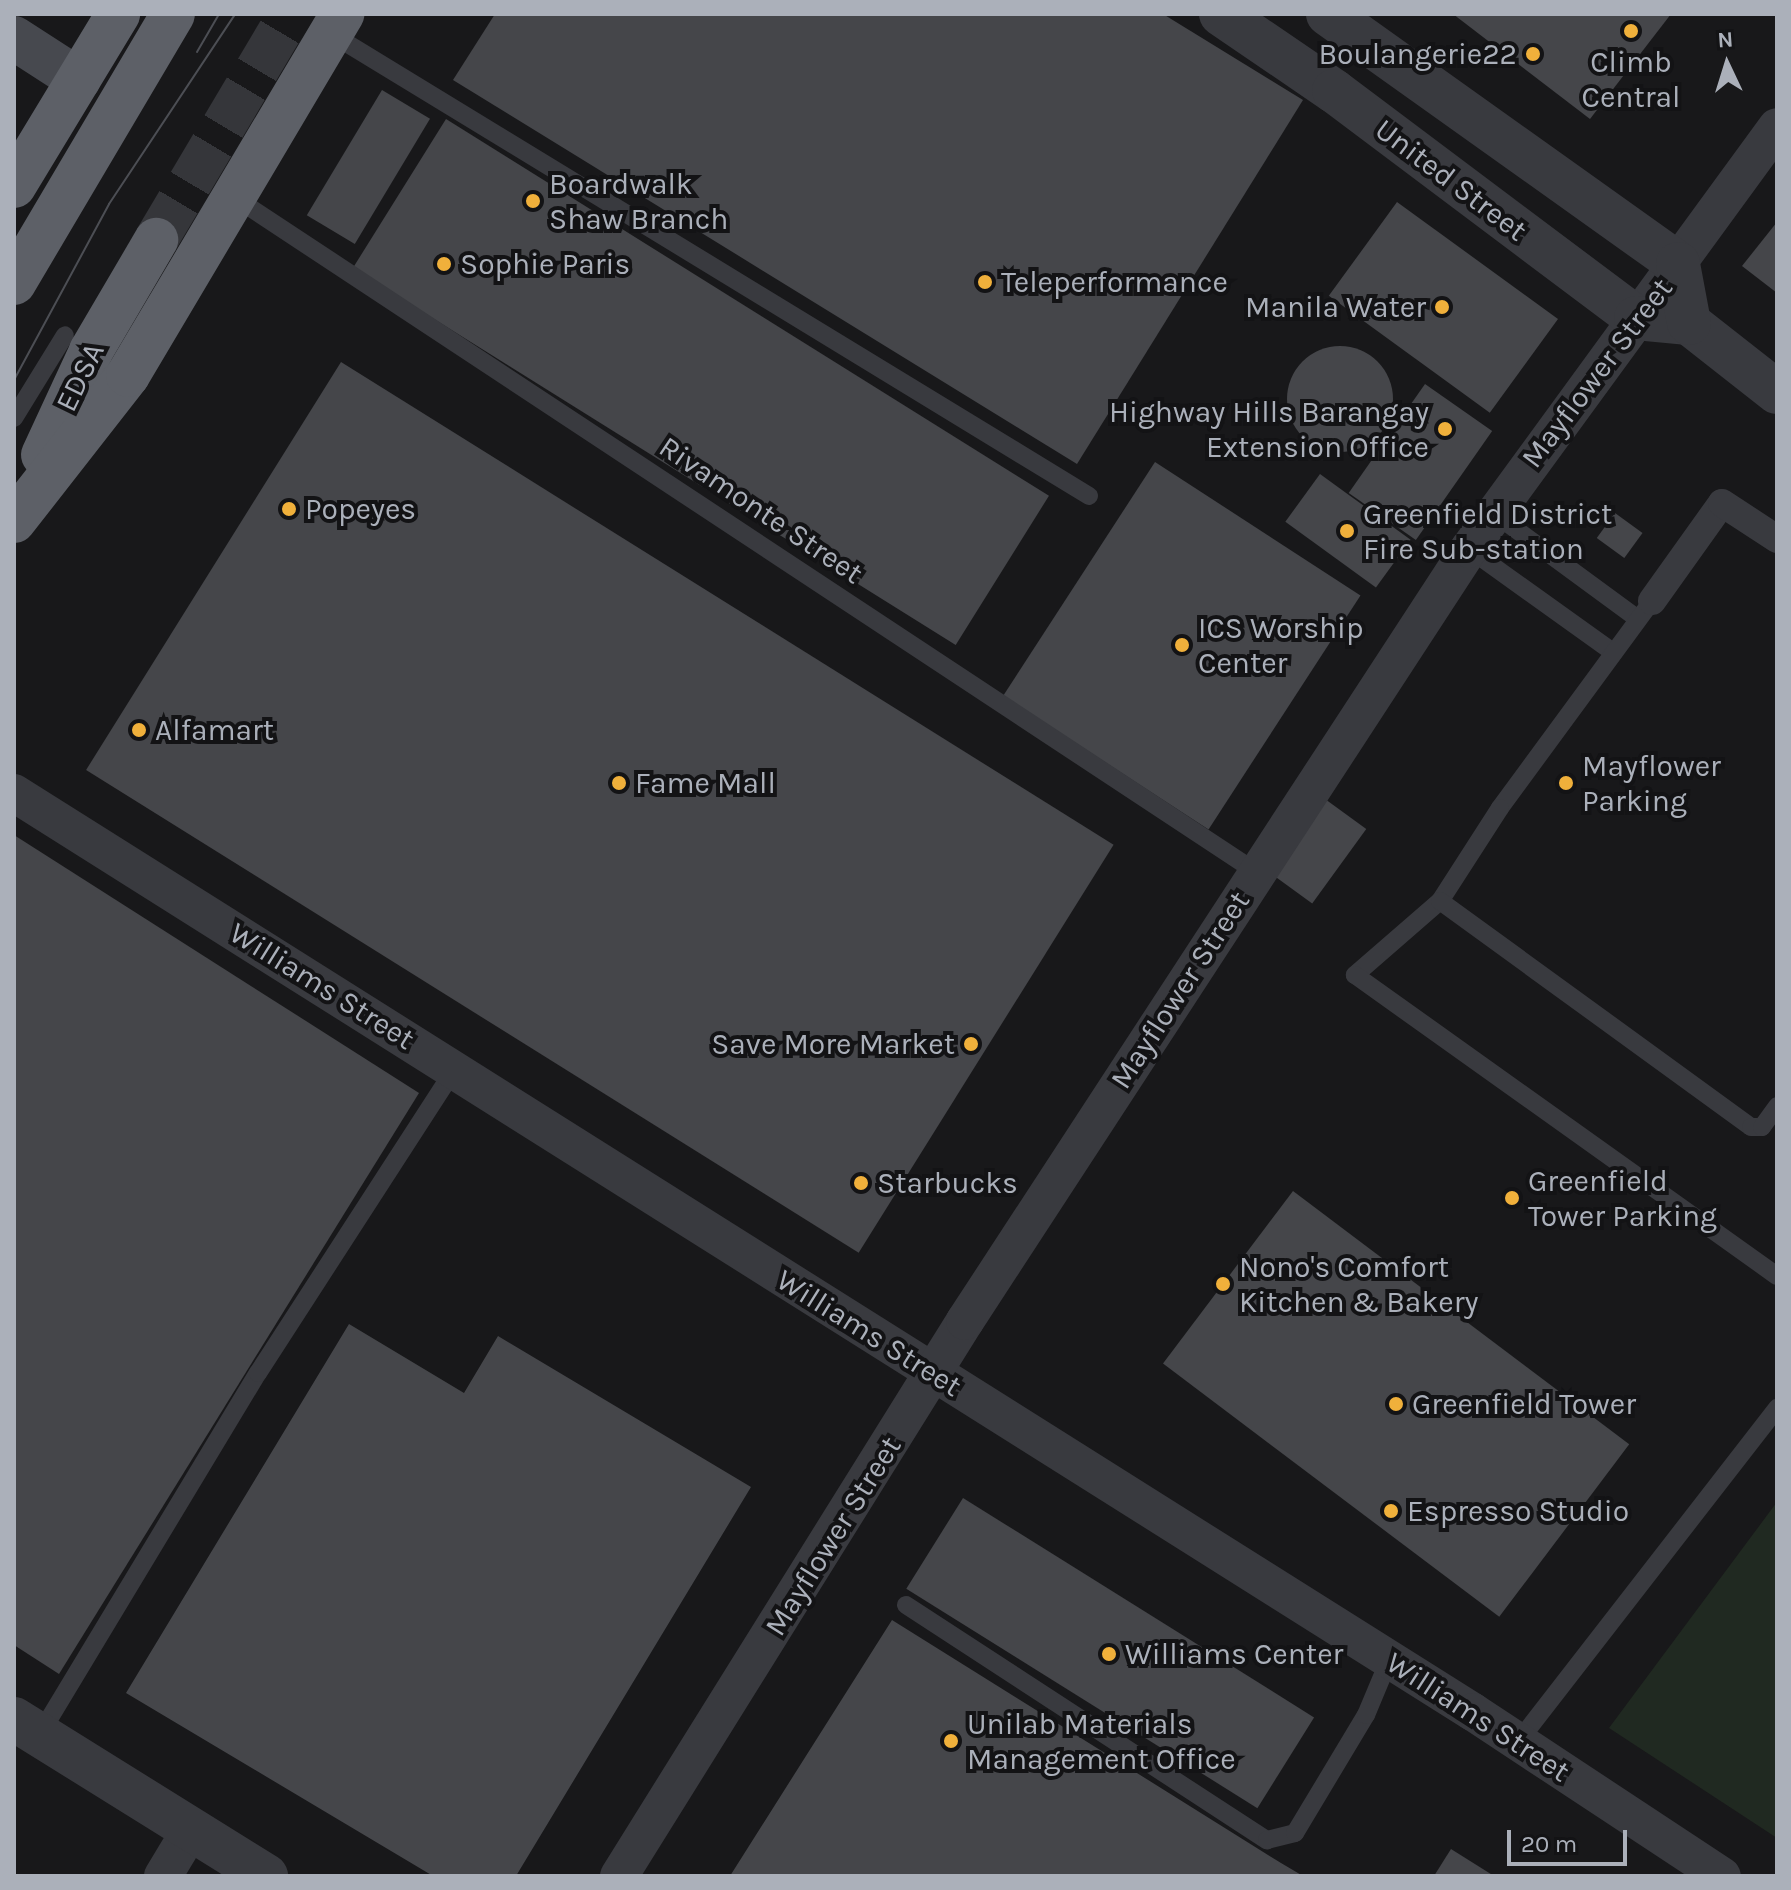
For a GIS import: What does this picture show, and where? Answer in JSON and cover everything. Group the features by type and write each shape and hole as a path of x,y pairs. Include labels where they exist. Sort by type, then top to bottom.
{"highway":[{"path":"14,186 118,14"},
{"path":"14,283 173,14"},
{"path":"14,520 128,375 336,24"},
{"name":"EDSA","path":"14,520 91,351 156,240"}],"main road":[{"path":"14,38 79,80"}],"street":[{"name":"United Street","path":"1221,14 1301,84 1636,318"},
{"name":"United Street","path":"1328,14 1678,264"},
{"name":"Mayflower Street","path":"619,1876 1256,872 1469,549 1777,127"},
{"path":"1678,264 1689,323"},
{"path":"1636,318 1689,323 1777,392"},
{"path":"1645,610 1722,503 1777,539"},
{"name":"Williams Street","path":"14,793 934,1376 1389,1660 1722,1876"},
{"path":"27,1726 266,1876"},
{"path":"163,1876 190,1831"}],"lane":[{"path":"14,298 192,14"},
{"path":"336,24 1089,496"},
{"name":"Rivamonte Street","path":"234,197 1256,872"},
{"path":"14,418 65,335"},
{"path":"1495,514 1645,610 1440,901 1355,975 1777,1276"},
{"path":"1469,549 1614,653"},
{"path":"1440,901 1751,1127 1762,1127 1777,1106"},
{"path":"27,1726 454,1070"},
{"path":"1518,1742 1777,1408"},
{"path":"906,1605 1267,1840 1295,1833 1366,1715 1389,1660"}],"shaded area":[{"path":"1777,1502 1777,1838 1609,1728"}],"building":[{"name":"Teleperformance","path":"495,14 1163,14 1303,100 1077,464 453,80"},
{"path":"1453,14 1671,14 1590,119"},
{"path":"382,90 430,119 355,244 307,215"},
{"path":"446,119 1049,496 956,645 353,268"},
{"name":"Manila Water","path":"1397,202 1558,319 1490,413 1329,296"},
{"path":"1777,222 1777,293 1742,266"},
{"path":"1340,346 1360,350 1378,361 1389,379 1393,399 1389,419 1378,437 1360,448 1340,452 1320,448 1302,437 1291,419 1287,399 1291,379 1302,361 1320,350"},
{"path":"341,362 1114,845 859,1253 86,770"},
{"path":"1425,384 1492,431 1416,540 1349,493"},
{"name":"ICS Worship Center","path":"1155,462 1360,595 1209,829 1003,696"},
{"name":"Greenfield District Fire Sub-station","path":"1320,474 1411,540 1376,588 1285,522"},
{"path":"1615,513 1643,533 1624,558 1597,538"},
{"path":"1325,799 1366,829 1312,903 1271,873"},
{"path":"14,835 419,1093 59,1674 14,1645"},
{"name":"Greenfield Tower","path":"1293,1191 1629,1444 1499,1617 1163,1364"},
{"path":"349,1324 464,1393 498,1336 751,1487 516,1876 433,1876 126,1693"},
{"name":"Williams Center","path":"963,1498 1314,1717 1257,1808 906,1589"},
{"name":"Unilab Materials Management Office","path":"892,1620 1281,1863 1303,1876 730,1876"},
{"path":"1451,1849 1494,1876 1434,1876"}],"tunnel":[{"path":"156,240 290,14"}],"tram line":[{"path":"197,52 219,14"},
{"path":"14,380 109,204 235,14"}],"place":[{"name":"Climb Central","path":"1631,31"},
{"name":"Boulangerie22","path":"1533,54"},
{"name":"Boardwalk Shaw Branch","path":"533,201"},
{"name":"Sophie Paris","path":"444,264"},
{"name":"Teleperformance","path":"985,282"},
{"name":"Manila Water","path":"1442,307"},
{"name":"Highway Hills Barangay Extension Office","path":"1445,429"},
{"name":"Popeyes","path":"289,509"},
{"name":"Greenfield District Fire Sub-station","path":"1347,531"},
{"name":"ICS Worship Center","path":"1182,645"},
{"name":"Alfamart","path":"139,730"},
{"name":"Fame Mall","path":"619,783"},
{"name":"Mayflower Parking","path":"1566,783"},
{"name":"Save More Market","path":"971,1044"},
{"name":"Starbucks","path":"861,1183"},
{"name":"Greenfield Tower Parking","path":"1512,1198"},
{"name":"Nono's Comfort Kitchen & Bakery","path":"1223,1284"},
{"name":"Greenfield Tower","path":"1396,1404"},
{"name":"Espresso Studio","path":"1391,1511"},
{"name":"Williams Center","path":"1109,1654"},
{"name":"Unilab Materials Management Office","path":"951,1741"}]}
